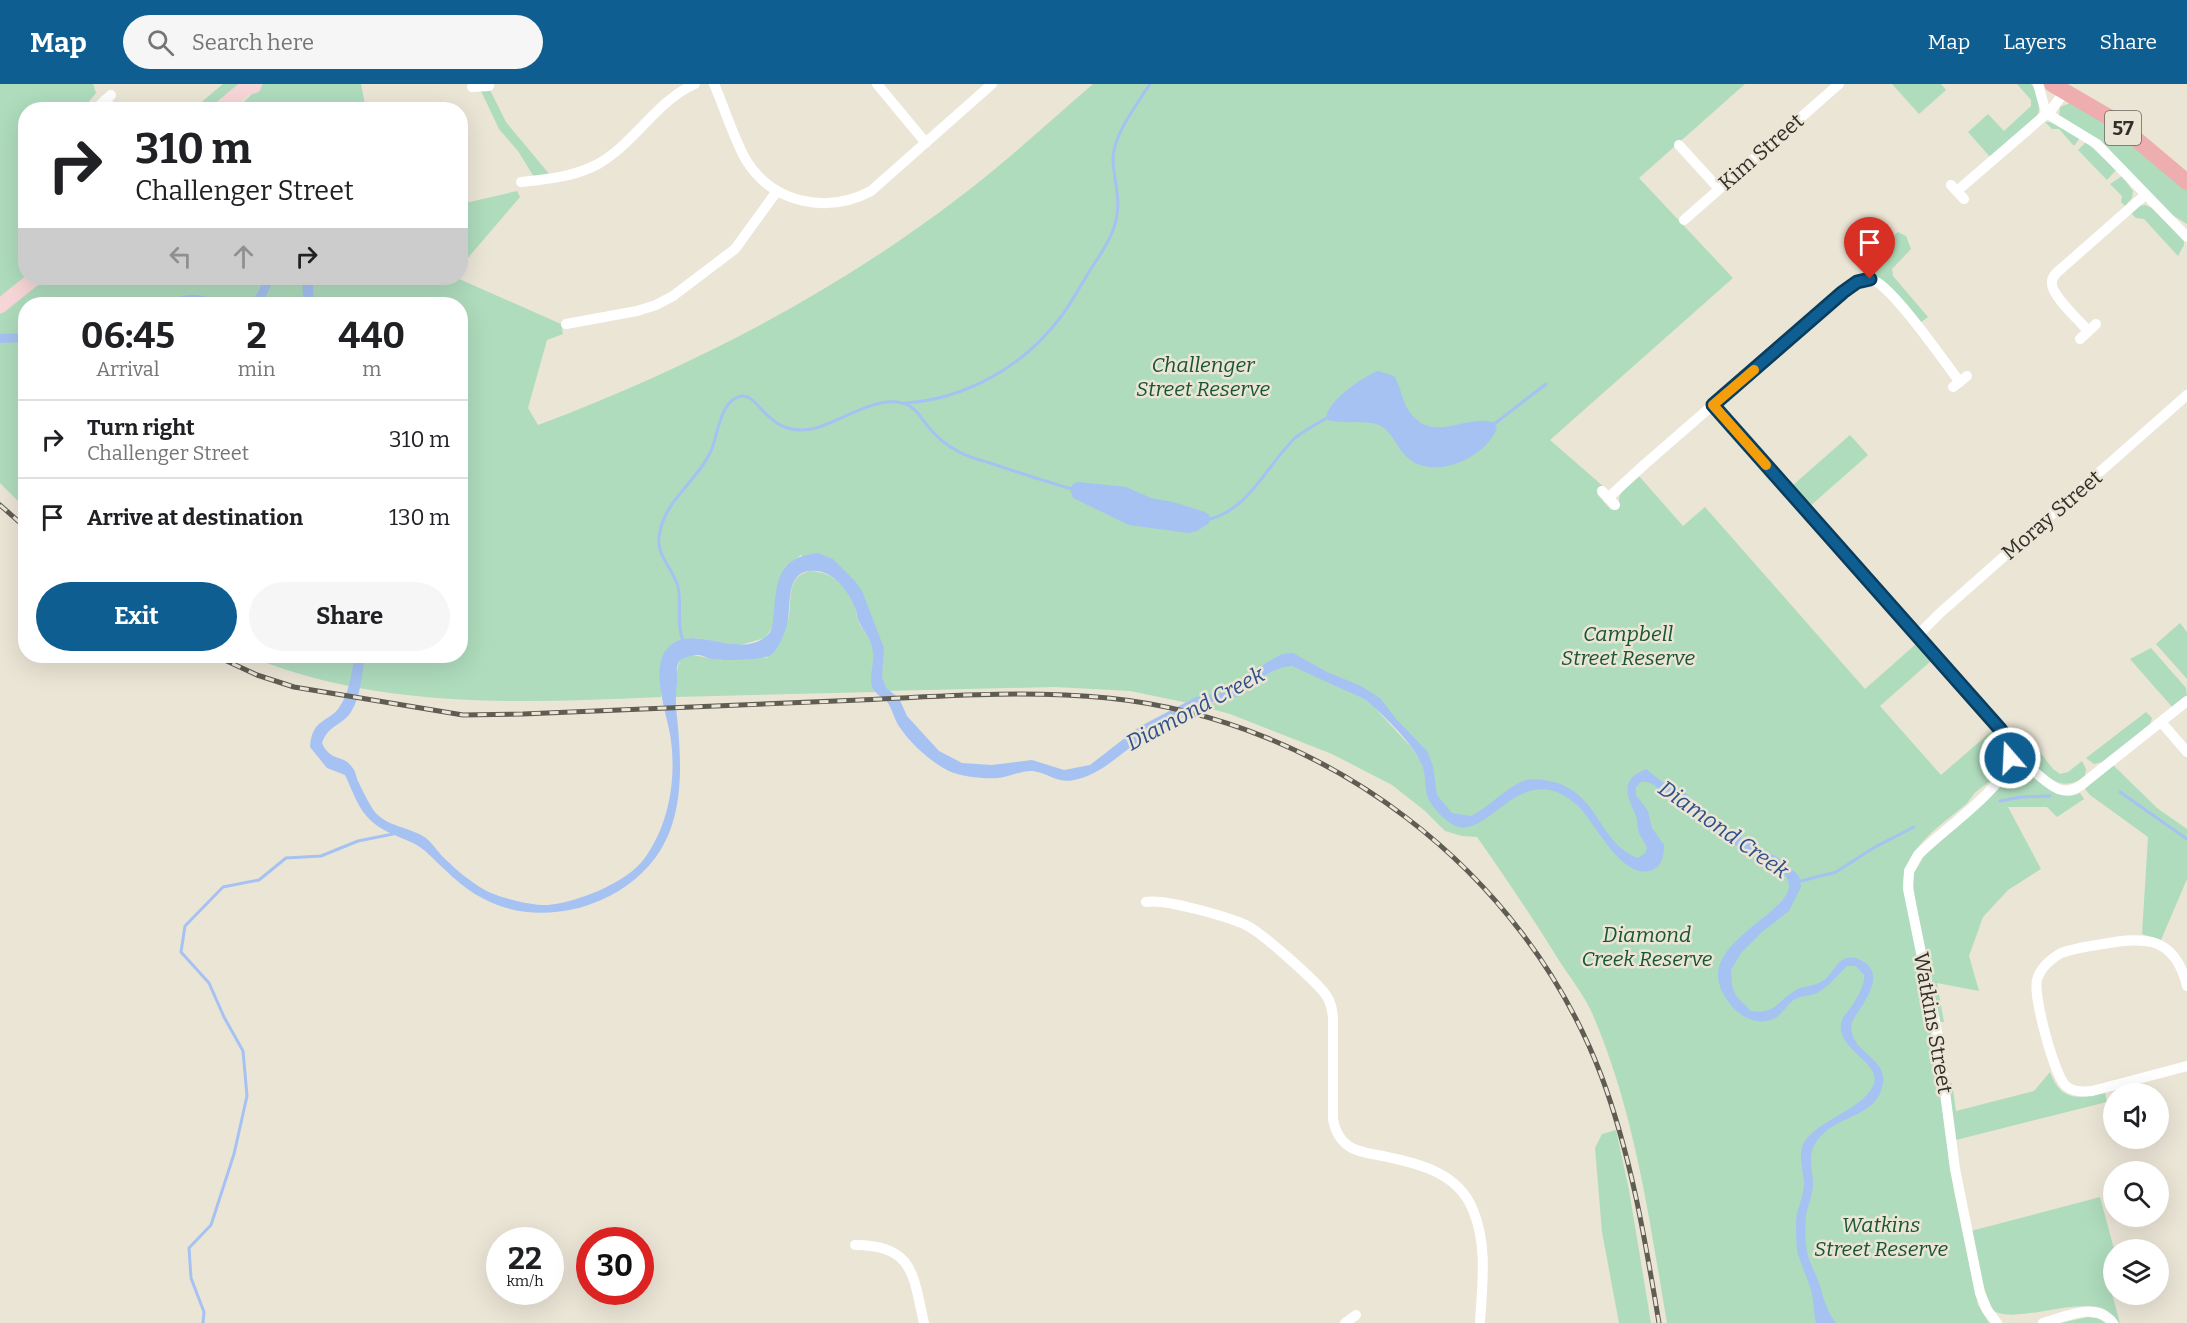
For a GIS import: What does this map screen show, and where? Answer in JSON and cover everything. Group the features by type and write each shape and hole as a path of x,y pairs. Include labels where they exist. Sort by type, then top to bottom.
{"main road":[{"name":"57","path":"2058,87 2112,119 2187,182"}],"street":[{"path":"521,182 568,175 597,164 620,148 670,98 695,84"},
{"path":"714,84 746,160 758,175 777,191 795,199 814,203 851,200 871,191 992,84"},
{"path":"877,84 926,143"},
{"name":"Kim Street","path":"1684,220 1839,84"},
{"path":"2038,84 2046,113 2097,144 2187,237"},
{"path":"228,102 245,88 255,85"},
{"path":"240,102 255,85"},
{"path":"1957,192 2052,109 2058,87"},
{"path":"1679,145 1719,189"},
{"path":"566,324 637,311 673,296 735,249 777,191"},
{"path":"2088,331 2056,294 2052,287 2052,279 2145,195"},
{"path":"1608,498 1850,287 1862,280 1875,280 1884,288 1911,318 1960,382"},
{"path":"0,306 26,285"},
{"name":"Moray Street","path":"1917,636 2187,395"},
{"path":"1713,405 2000,729 2008,741 2010,758 2031,768 2053,787 2071,791 2080,786 2187,701"},
{"path":"2162,722 2187,752"},
{"name":"Watkins Street","path":"1997,1323 1987,1310 1980,1293 1961,1202 1937,1031 1910,904 1908,880 1912,864 1918,855 1990,790 2005,770 2010,758"},
{"path":"1146,902 1166,902 1246,925 1265,939 1326,995 1333,1017 1333,1119 1336,1132 1353,1149 1436,1170 1452,1180 1469,1201 1477,1220 1482,1242 1480,1323"},
{"path":"2187,986 2181,968 2168,951 2151,941 2129,939 2071,950 2053,959 2039,974 2037,981 2037,1000 2056,1071 2069,1088 2076,1091 2092,1091 2187,1066"},
{"path":"855,1246 882,1246 894,1252 904,1261 915,1280 924,1323"},
{"path":"2043,1323 2085,1312 2097,1312 2110,1320"}],"green space":[{"path":"0,84 93,84 96,93 89,102 18,102 18,285 0,301"},
{"path":"223,84 245,84 223,102 202,102"},
{"path":"263,84 361,84 365,102 244,102"},
{"path":"1093,84 1745,84 1639,178 1733,278 1550,440 1604,487 1597,494 1611,510 1619,503 1622,492 1639,476 1683,526 1705,507 1865,689 1916,644 1931,661 1880,706 1941,775 1993,730 1999,739 2003,756 1998,771 1967,803 1935,829 1917,848 1905,870 1903,883 1927,1004 1954,1191 1978,1305 1989,1323 1667,1323 1639,1166 1607,1050 1585,1000 1477,837 1445,831 1425,811 1392,785 1332,754 1230,714 1201,706 1222,702 1282,666 1292,666 1303,670 1364,699 1374,707 1420,760 1427,779 1427,794 1431,802 1451,823 1431,798 1423,755 1376,702 1289,657 1228,696 1193,704 1130,691 1055,687 884,691 880,663 857,593 801,555 785,567 774,610 773,626 765,638 736,645 696,638 661,660 661,697 557,701 452,699 348,686 298,674 268,663 468,663 468,297 18,297 18,501 0,483 0,310 33,285 468,285 468,283 561,324 563,334 547,340 528,408 538,425 704,354 810,297 862,266 912,232 978,183"},
{"path":"1892,84 1941,84 1946,90 1919,114"},
{"path":"2017,84 2031,84 2038,95 2039,112 1991,158 1968,132 1988,114 2004,131 2031,106 2031,100"},
{"path":"490,90 506,122 550,175 534,177 518,151 499,129 481,91"},
{"path":"2070,103 2113,127 2187,188 2187,224 2169,213 2059,116 2060,107"},
{"path":"2045,122 2050,122 2080,138 2074,146 2059,129 2052,129"},
{"path":"2086,142 2116,170 2107,180 2078,150"},
{"path":"2122,176 2133,191 2132,198 2125,206 2121,202 2122,196 2110,184"},
{"path":"517,191 520,197 468,258 468,202"},
{"path":"2145,205 2152,208 2184,239 2184,245 2178,256 2144,219 2136,218 2130,212 2138,206"},
{"path":"1898,232 1906,236 1911,249 1892,269 1893,276 1928,317 1920,323 1860,267"},
{"path":"1850,435 1868,455 1809,507 1792,486"},
{"path":"810,571 825,574 838,581 852,599 858,621 873,650 872,682 875,692 675,697 679,662 685,657 693,655 727,660 767,658 787,624 791,593 796,579"},
{"path":"2180,623 2187,632 2187,679 2156,644"},
{"path":"2151,648 2186,688 2187,697 2173,708 2130,659"},
{"path":"2146,712 2152,718 2150,725 2102,762 2094,764 2086,758"},
{"path":"2039,751 2060,774 2068,772 2082,761 2086,769 2085,776 2070,783 2056,782 2032,761"},
{"path":"2112,764 2157,808 2187,829 2187,879 2161,940 2142,934 2148,837 2085,789"},
{"path":"2018,771 2034,777 2055,792 2071,796 2080,793 2084,799 2057,817 2047,807 2008,807 2041,869 2008,890 1983,917 1969,956 1979,991 1937,983 1944,1022 1939,1022 1916,905 1914,873 1924,856 1999,788 2010,773"},
{"path":"2050,1072 2054,1082 2065,1093 2079,1097 2103,1093 2103,1103 1956,1140 1948,1083 1952,1083 1956,1111 2034,1091"},
{"path":"1616,1130 1629,1190 1651,1323 1619,1323 1602,1232 1595,1148 1602,1134"},
{"path":"2100,1197 2103,1208 2103,1227 2108,1227 2111,1239 2103,1239 2103,1305 2115,1305 2120,1323 2108,1312 2098,1307 2072,1307 2015,1315 1994,1311 1983,1283 1971,1231"},
{"path":"2088,1317 2097,1318 2106,1323 2061,1323"}],"water":[{"path":"261,285 271,285 265,297 255,296"},
{"path":"302,285 313,285 314,297 303,297"},
{"path":"186,296 205,297 180,297"},
{"path":"18,333 18,342 0,343 0,334"},
{"path":"1378,371 1394,376 1410,413 1424,424 1442,427 1483,421 1493,422 1497,428 1491,439 1471,457 1445,467 1431,467 1419,465 1408,458 1381,426 1326,419 1338,398 1355,384"},
{"path":"1078,482 1126,487 1151,498 1205,512 1209,515 1209,523 1197,531 1188,533 1129,525 1073,498 1070,489"},
{"name":"Diamond Creek","path":"818,553 833,559 855,581 862,591 884,648 882,677 886,688 899,698 907,716 939,751 962,763 992,765 1032,760 1064,770 1090,765 1139,727 1196,697 1226,692 1266,663 1282,654 1293,653 1327,672 1361,686 1380,698 1397,720 1427,751 1433,766 1437,795 1452,813 1471,816 1521,782 1535,779 1549,781 1579,795 1614,841 1624,851 1638,858 1645,853 1647,848 1638,830 1637,818 1628,789 1632,778 1646,769 1666,785 1684,791 1699,809 1720,826 1782,860 1799,876 1801,887 1789,911 1762,932 1741,953 1731,970 1732,986 1736,996 1751,1011 1766,1011 1798,989 1824,980 1840,962 1849,957 1864,962 1873,975 1873,983 1866,1000 1852,1022 1852,1032 1860,1047 1879,1066 1883,1074 1880,1094 1866,1109 1828,1130 1815,1143 1811,1154 1813,1184 1806,1215 1807,1251 1826,1305 1836,1323 1816,1323 1811,1291 1798,1254 1796,1221 1804,1185 1801,1154 1804,1142 1815,1130 1855,1105 1870,1091 1874,1083 1871,1068 1851,1048 1841,1032 1842,1020 1859,994 1864,975 1856,966 1847,966 1821,990 1795,999 1778,1016 1765,1021 1755,1021 1737,1011 1724,995 1720,985 1718,976 1721,962 1740,937 1778,905 1786,895 1788,880 1783,873 1753,853 1721,837 1695,818 1682,802 1649,782 1641,782 1636,787 1636,795 1648,811 1652,828 1664,845 1661,862 1654,869 1643,872 1622,861 1577,805 1561,794 1544,789 1528,792 1513,799 1475,825 1463,827 1450,823 1428,799 1422,764 1415,752 1378,711 1364,699 1292,666 1270,673 1233,698 1207,703 1150,734 1101,769 1084,777 1063,781 1033,771 998,778 960,775 942,767 922,753 899,726 885,699 873,689 871,681 873,658 870,640 858,620 852,601 838,581 817,571 802,573 796,578 791,590 786,628 779,645 769,656 724,660 697,655 679,662 676,698 680,772 674,820 661,849 652,862 617,892 597,902 574,909 528,912 505,908 484,899 459,883 420,847 373,823 357,802 345,775 327,768 310,747 314,730 336,711 343,700 353,663 364,663 361,684 351,712 328,732 322,743 329,753 345,760 353,769 362,790 379,816 426,838 441,855 472,882 496,895 548,905 573,900 600,890 626,876 644,859 660,831 665,815 673,766 670,734 660,680 662,658 666,650 676,642 687,638 740,645 764,638 771,629 777,587 783,570 796,559"}],"waterway":[{"path":"905,403 949,395 991,377 1029,351 1060,318 1112,234 1118,205 1114,151 1126,121 1150,84"},
{"path":"1493,425 1546,384"},
{"path":"683,641 678,587 660,550 659,537 662,524 673,503 710,453 720,420 728,404 734,399 742,396 748,397 776,423 800,430 826,425 881,403 902,403 915,410 939,439 960,452 972,458 1072,489"},
{"path":"1206,520 1234,508 1256,486 1295,438 1327,418"},
{"path":"2120,792 2187,839"},
{"path":"2000,801 2050,796"},
{"path":"1797,882 1836,872 1875,847 1914,827"},
{"path":"203,1323 204,1312 191,1278 189,1248 211,1225 234,1154 247,1096 243,1051 209,983 181,952 185,926 223,887 259,880 286,858 321,856 358,841 393,834"}],"railway":[{"path":"0,505 18,521"},
{"path":"231,663 257,675 294,687 463,715 1046,694 1108,698 1188,712 1266,737 1339,773 1407,818 1468,871 1522,933 1566,1001 1601,1075 1612,1105 1629,1166 1659,1323"}],"slow traffic":[{"path":"1754,370 1713,405 1766,465"}],"route":[{"path":"1870,279 1857,282 1843,292 1713,405 2000,729 2008,741 2010,758"}],"park label":[{"name":"Challenger Street Reserve","path":"1203,377"},
{"name":"Campbell Street Reserve","path":"1628,646"},
{"name":"Diamond Creek Reserve","path":"1647,947"},
{"name":"Watkins Street Reserve","path":"1881,1237"}]}
